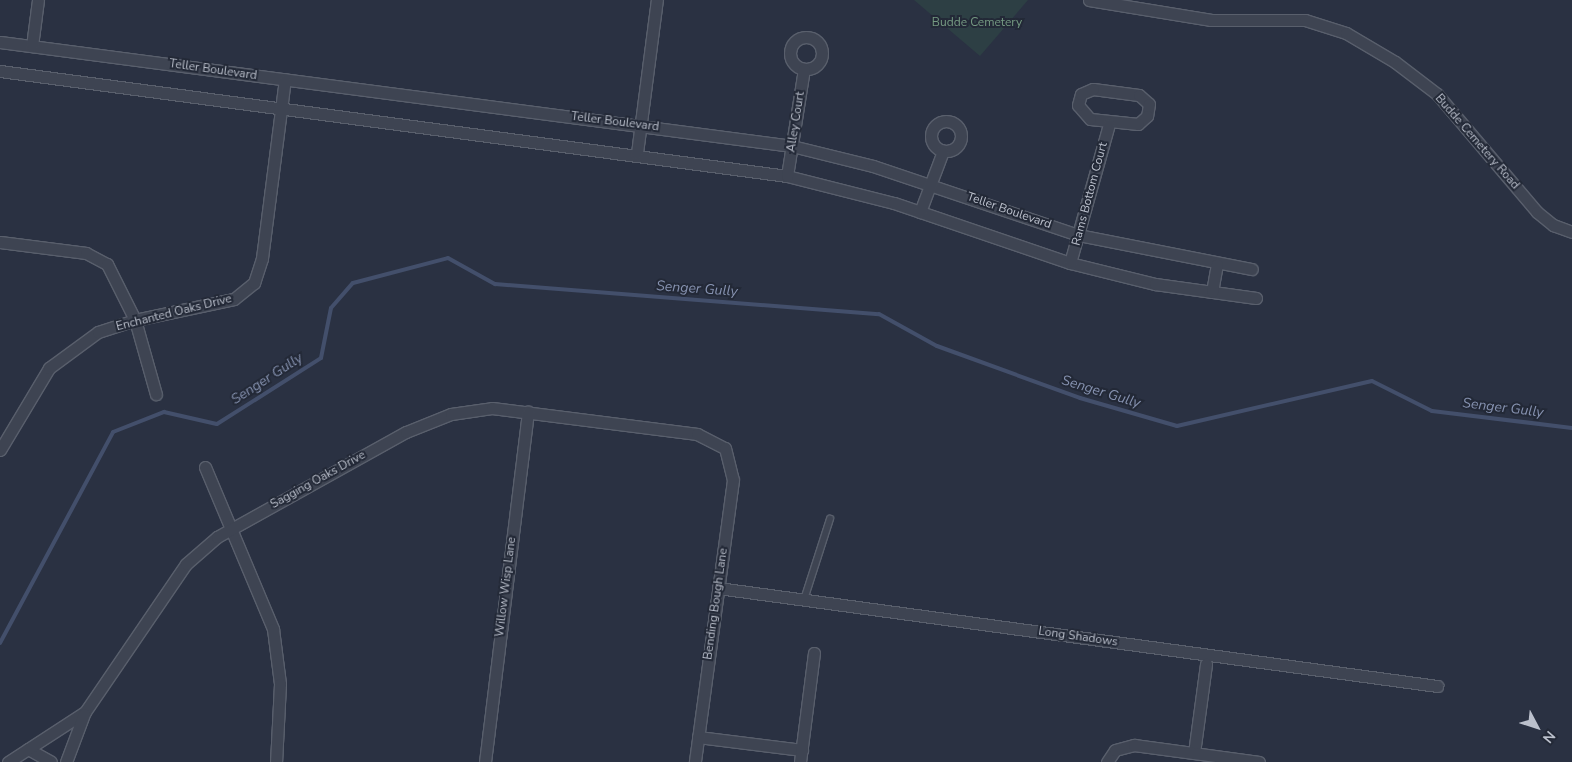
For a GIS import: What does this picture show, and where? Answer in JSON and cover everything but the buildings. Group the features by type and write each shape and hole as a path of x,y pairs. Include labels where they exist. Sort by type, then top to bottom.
{"street":[{"path":"32,46 38,0"},
{"path":"637,153 657,0"},
{"name":"Budde Cemetery Road","path":"1089,0 1211,20 1305,20 1346,33 1395,62 1437,94 1537,212 1572,232"},
{"name":"Teller Boulevard","path":"0,42 792,146 930,185 1078,235 1217,264 1252,269"},
{"name":"Alley Court","path":"787,176 804,69"},
{"path":"0,71 637,153 787,176 920,212 1070,263 1212,292 1256,298"},
{"name":"Enchanted Oaks Drive","path":"0,450 49,368 98,332 135,320 234,299 254,283 262,258 285,79"},
{"path":"1086,90 1139,95 1148,104 1147,116 1138,124 1109,124 1090,119 1080,111 1079,99 1086,90"},
{"name":"Rams Bottom Court","path":"1070,263 1109,124"},
{"path":"920,212 943,151"},
{"path":"0,242 68,250 101,260 116,277 135,320 156,394"},
{"path":"1212,292 1217,264"},
{"name":"Sagging Oaks Drive","path":"8,762 85,712 186,564 234,526 430,421 470,409 528,412 697,434 725,448"},
{"name":"Willow Wisp Lane","path":"485,762 528,412"},
{"name":"Bending Bough Lane","path":"695,762 733,480 725,448"},
{"path":"205,467 234,526 273,629 280,684 276,762"},
{"name":"Long Shadows","path":"718,588 1438,686"},
{"path":"800,762 814,653"},
{"path":"1194,753 1206,664"},
{"path":"66,762 85,712"},
{"path":"698,737 802,750"},
{"path":"1107,762 1115,750 1134,745 1259,762"},
{"path":"28,749 50,762"}],"lane":[{"path":"804,600 830,519"}],"green space":[{"name":"Budde Cemetery","path":"914,0 1028,0 980,56"}],"waterway":[{"name":"Senger Gully","path":"0,643 113,432 164,412 217,424 321,358 331,308 353,283 448,258 495,284 879,314 937,346 1080,398 1177,426 1372,381 1432,411 1572,428"}]}
